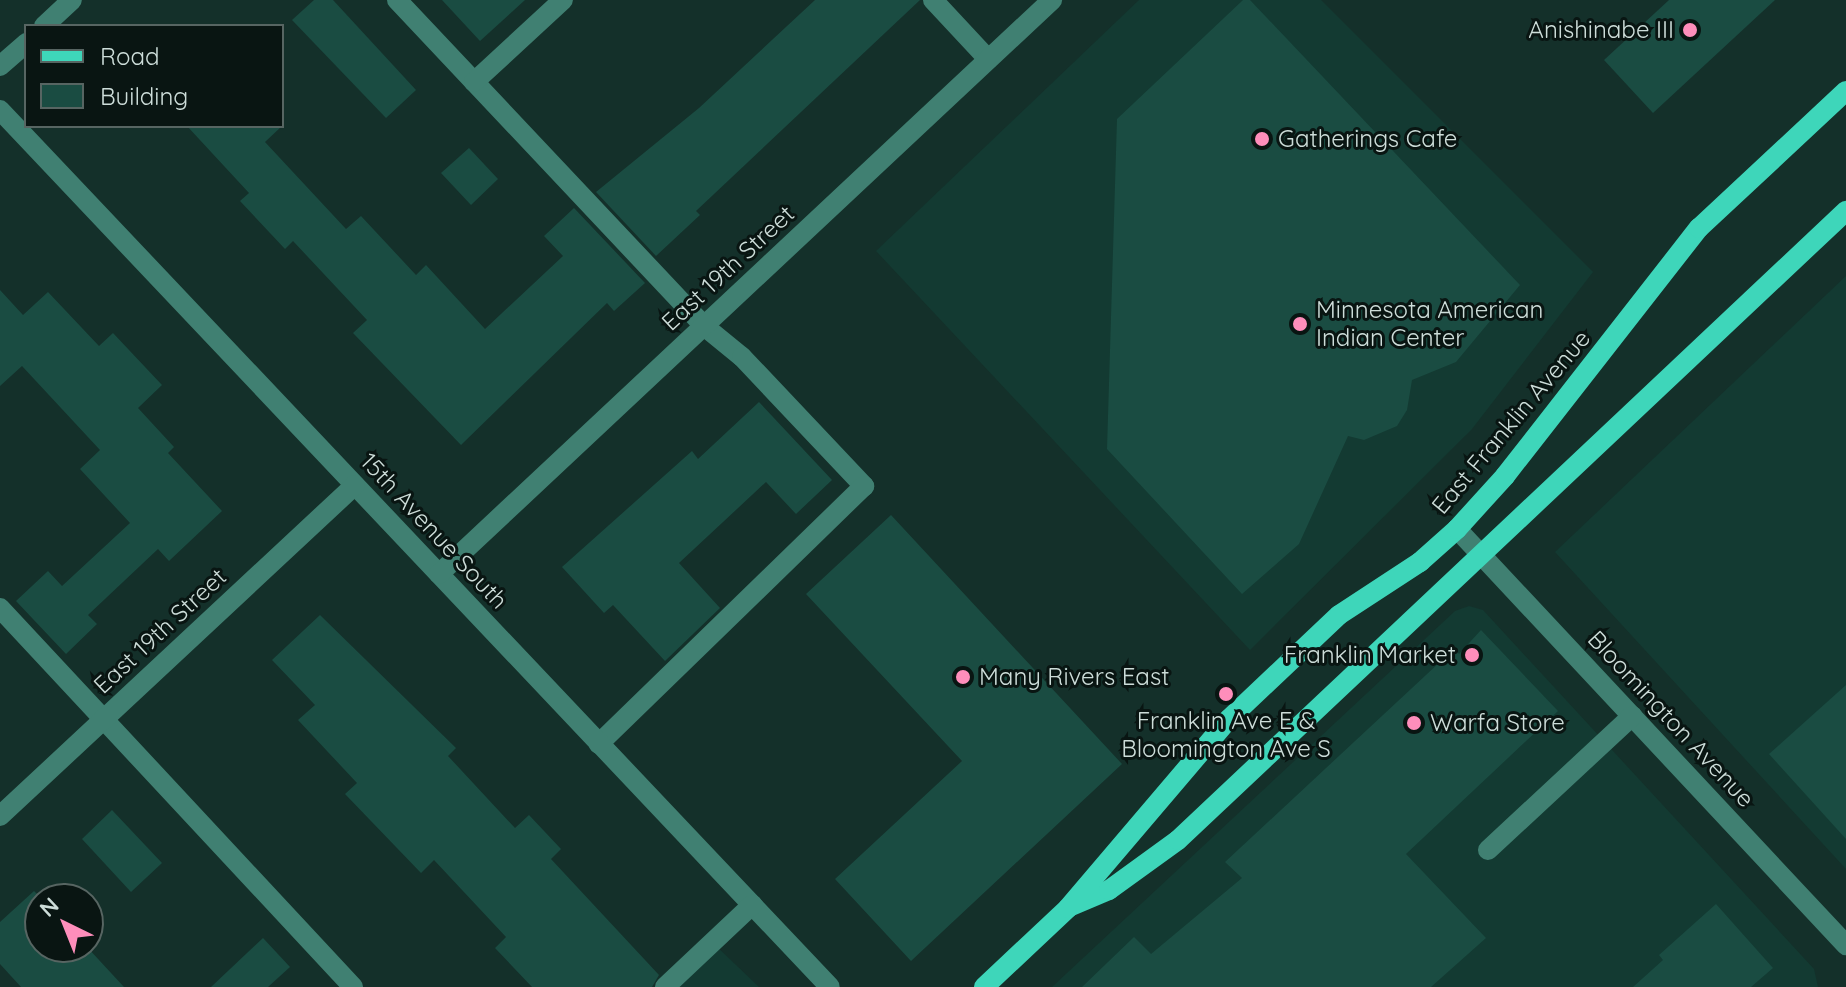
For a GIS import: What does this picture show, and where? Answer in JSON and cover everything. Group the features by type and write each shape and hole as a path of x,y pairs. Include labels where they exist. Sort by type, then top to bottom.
{"main road":[{"name":"East Franklin Avenue","path":"984,987 1068,908 1229,719 1339,615 1420,562 1457,529 1505,476 1699,228 1846,91"},
{"name":"East Franklin Avenue","path":"1068,908 1109,890 1178,840 1846,211"}],"street":[{"path":"46,24 72,0"},
{"path":"397,0 704,326 742,357 864,486 599,744"},
{"path":"474,82 563,0"},
{"path":"933,0 988,59"},
{"name":"East 19th Street","path":"439,574 1052,0"},
{"path":"0,66 24,45"},
{"name":"15th Avenue South","path":"0,110 830,987"},
{"name":"East 19th Street","path":"0,816 355,485"},
{"name":"Bloomington Avenue","path":"1457,529 1846,945"},
{"path":"0,608 353,987"},
{"path":"1488,850 1632,716"},
{"path":"665,987 752,905"}],"shaded area":[{"path":"1139,0 1321,0 1593,272 1472,429 1250,650 876,251"},
{"path":"1846,276 1846,869 1555,552"},
{"path":"1469,606 1483,610 1814,969 1818,987 1052,987 1455,611"},
{"path":"714,944 759,987 667,987"}],"building":[{"path":"314,0 333,0 416,90 386,118 292,20"},
{"path":"442,0 525,0 480,41"},
{"path":"815,0 920,0 696,211 700,215 656,256 596,192 699,108"},
{"name":"Minnesota American Indian Center","path":"1243,0 1250,0 1520,285 1456,362 1412,380 1407,410 1397,426 1364,440 1348,436 1299,544 1242,594 1107,449 1117,119"},
{"name":"Anishinabe III","path":"1669,0 1775,0 1653,113 1604,60"},
{"path":"189,128 280,128 265,142 346,229 361,216 416,275 426,265 485,329 563,256 544,236 574,208 645,283 614,311 607,303 461,445 353,333 367,320 293,241 285,249 240,201 249,193"},
{"path":"469,148 498,179 471,205 441,173"},
{"path":"0,290 23,315 48,292 99,346 113,333 162,385 138,408 174,447 168,453 222,511 169,561 158,549 88,615 97,624 66,654 16,601 48,571 62,586 130,523 80,469 100,450 22,366 0,386"},
{"path":"759,402 832,480 796,514 766,482 679,563 720,608 665,661 613,605 604,613 562,567 692,451 698,459"},
{"name":"Many Rivers East","path":"891,515 1122,764 911,961 835,879 962,761 806,594"},
{"path":"320,615 456,748 448,756 515,828 529,815 561,849 551,859 659,975 652,987 532,987 495,948 506,937 434,860 421,873 345,794 357,783 298,720 315,705 272,660"},
{"path":"1481,630 1558,711 1406,854 1486,938 1431,987 1082,987 1134,937 1151,954 1242,878 1225,862 1455,648 1459,654"},
{"path":"1846,685 1846,839 1769,754"},
{"path":"112,810 162,863 131,892 82,839"},
{"path":"24,900 24,963 102,963 124,987 21,987 0,964 0,922"},
{"path":"1716,904 1773,968 1751,987 1633,987 1663,960 1659,955"},
{"path":"263,938 290,967 268,987 211,987"}],"place":[{"name":"Anishinabe III","path":"1690,30"},
{"name":"Gatherings Cafe","path":"1262,139"},
{"name":"Minnesota American Indian Center","path":"1300,324"},
{"name":"Franklin Market","path":"1472,655"},
{"name":"Many Rivers East","path":"963,677"},
{"name":"Franklin Ave E & Bloomington Ave S","path":"1226,694"},
{"name":"Warfa Store","path":"1414,723"}]}
